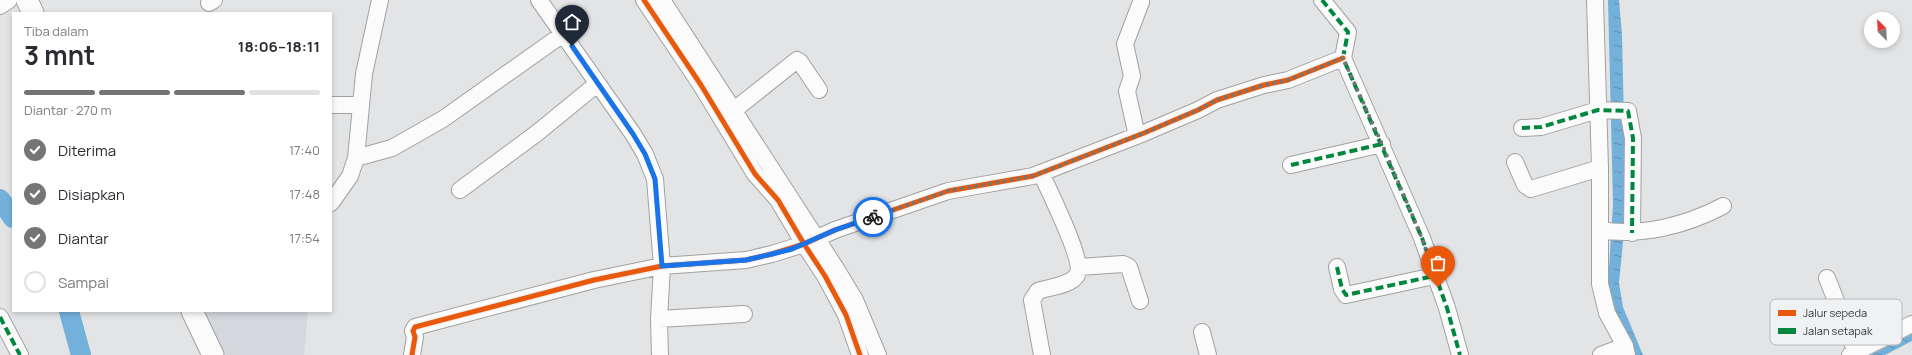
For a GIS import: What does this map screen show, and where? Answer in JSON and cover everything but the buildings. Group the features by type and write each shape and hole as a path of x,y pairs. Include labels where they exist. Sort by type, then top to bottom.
{"main road":[{"path":"27,0 33,12"},
{"path":"192,312 213,355"}],"street":[{"path":"0,6 9,0"},
{"path":"332,202 350,176 356,158 364,74 380,0"},
{"path":"539,0 633,134 651,166 655,179 662,266 659,319 660,355"},
{"path":"644,0 687,51 733,111 856,300 860,330 860,355"},
{"path":"662,0 712,102 755,174 778,200 816,238"},
{"path":"1137,136 1127,91 1132,76 1125,44 1141,0"},
{"path":"1322,0 1348,32 1343,58 1422,238 1446,308 1460,355"},
{"path":"1595,0 1601,110 1600,168 1604,231 1600,284 1607,313 1626,351 1601,355"},
{"path":"356,158 392,148 443,119 563,34"},
{"path":"412,355 414,337 413,331 415,327 594,280 662,266 746,260 772,254 948,191 1022,178 1041,172 1137,136 1198,110 1217,100 1264,85 1288,80 1343,58"},
{"path":"733,111 797,60 800,62 819,90"},
{"path":"460,190 537,133 597,84"},
{"path":"332,105 361,105"},
{"path":"1522,128 1541,127 1601,110 1625,110 1629,114 1633,138 1629,233"},
{"path":"1291,165 1382,144"},
{"path":"1515,162 1525,185 1531,189 1600,168"},
{"path":"1041,172 1076,251 1079,267 1077,275 1066,283 1038,291 1032,300 1042,355"},
{"path":"1604,231 1629,233 1690,220 1703,216 1723,206"},
{"path":"1079,267 1124,264 1128,267 1140,302"},
{"path":"1337,267 1342,289 1346,295 1434,276"},
{"path":"1826,278 1836,299"},
{"path":"659,319 744,314"},
{"path":"0,317 20,355"},
{"path":"1902,330 1912,324"},
{"path":"860,330 878,355"},
{"path":"1202,332 1208,355"},
{"path":"1863,352 1875,345"}],"shaded area":[{"path":"196,312 308,312 304,355 216,355"}],"water":[{"path":"1608,0 1619,0 1622,35 1625,221 1619,283 1623,307 1643,355 1634,355 1615,310 1608,284 1613,204"},
{"path":"1912,334 1912,341 1885,355 1870,355 1890,345 1902,345 1902,339"}],"waterway":[{"path":"0,199 12,217"},
{"path":"69,312 81,355"}],"marked path":[{"path":"1322,0 1348,32 1343,58 1422,238 1447,308 1460,355"},
{"path":"1522,128 1541,127 1598,110 1628,111 1633,138 1632,233"},
{"path":"1291,165 1382,144"},
{"path":"1337,267 1342,289 1346,295 1434,276"},
{"path":"0,317 20,355"}],"cycle path":[{"path":"644,0 701,85 755,174 778,200 825,276 846,315 860,355"},
{"path":"412,355 415,337 413,331 415,327 594,280 662,266 746,260 772,254 804,244 835,230 948,191 1033,176 1144,133 1198,110 1217,100 1264,85 1288,80 1343,58"}],"way so far":[{"path":"873,217 948,191 1033,176 1176,120 1217,100 1264,85 1288,80 1343,58 1422,238 1438,287"}],"route":[{"path":"572,46 633,134 651,166 655,179 662,266 726,260 746,260 772,254 792,249 835,230 873,217"}]}
